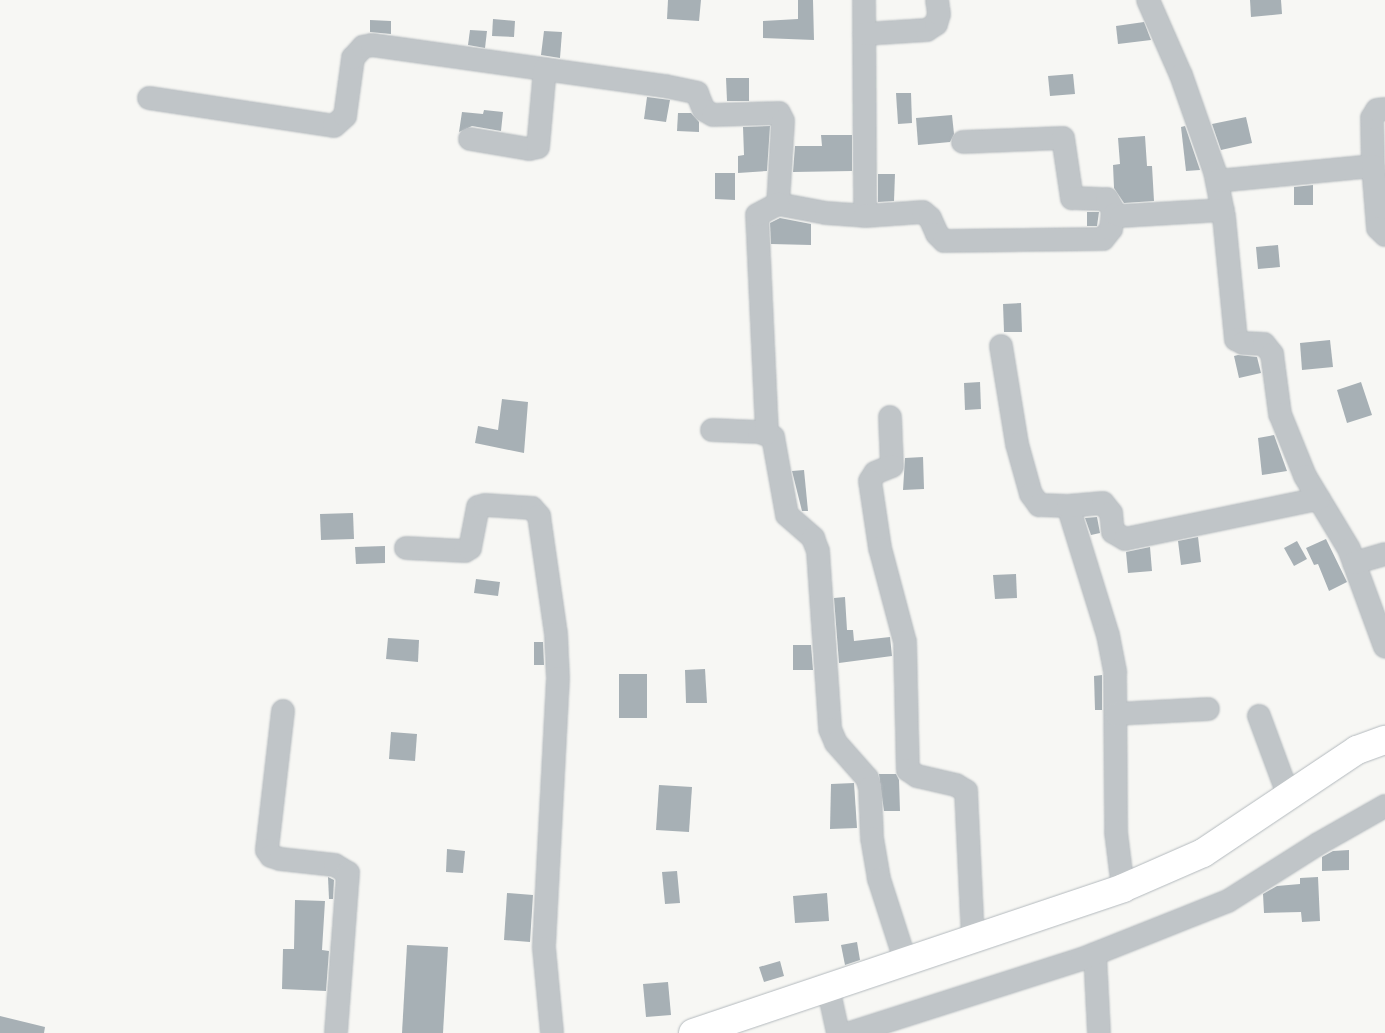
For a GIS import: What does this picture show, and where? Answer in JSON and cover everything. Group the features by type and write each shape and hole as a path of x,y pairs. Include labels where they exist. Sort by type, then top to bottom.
{"main road":[{"path":"693,1033 830,994 906,963 1123,888 1203,853 1290,797 1357,750 1385,740"}],"street":[{"path":"864,0 865,216"},
{"path":"864,34 927,30 937,19 937,0"},
{"path":"1148,0 1181,75 1217,181 1223,210 1236,339 1243,343 1264,344 1272,354 1280,414 1305,476 1354,563 1385,648"},
{"path":"149,98 334,126 345,116 353,58 363,47 545,69 697,93 704,110 713,114 779,113 783,121 778,204"},
{"path":"470,139 529,149 538,147 545,69"},
{"path":"1385,109 1377,110 1372,118 1373,166 1378,228 1385,235"},
{"path":"906,963 879,879 872,838 870,788 867,778 836,743 830,729 818,551 808,530 788,515 776,445 768,433 757,215 778,204 826,214 865,216 923,212 930,218 937,234 944,241 1091,241 1108,236 1113,211 1107,199 1072,198 1063,138 963,142"},
{"path":"1217,181 1373,166"},
{"path":"1113,211 1126,216 1223,210"},
{"path":"1001,346 1018,444 1031,494 1039,505 1068,506 1103,503 1111,513 1113,532 1118,537 1125,538 1319,499"},
{"path":"890,417 892,466 875,473 870,481 880,548 905,642 908,770 918,776 956,785 966,791 973,939"},
{"path":"712,430 768,433"},
{"path":"406,548 465,551 470,548 478,506 485,504 532,508 539,516 556,634 558,678 545,938 552,1033"},
{"path":"1068,506 1108,634 1115,672 1116,832 1123,888"},
{"path":"1354,563 1385,554"},
{"path":"1116,714 1208,709"},
{"path":"282,711 267,850 271,856 280,859 336,865 348,873 336,1033"},
{"path":"1259,716 1290,797"},
{"path":"830,994 841,1030 1095,954 1228,900 1318,844 1385,806"},
{"path":"1095,954 1099,1033"}],"building":[{"path":"668,0 701,0 699,21 667,19"},
{"path":"798,0 813,0 814,40 763,38 763,21 798,19"},
{"path":"1250,0 1281,0 1282,14 1251,17"},
{"path":"493,19 515,21 514,37 492,36"},
{"path":"370,20 391,21 391,34 370,32"},
{"path":"1144,22 1151,40 1118,44 1116,26"},
{"path":"470,30 487,31 485,48 468,45"},
{"path":"544,31 562,32 560,58 541,55"},
{"path":"1073,74 1075,94 1050,96 1048,76"},
{"path":"726,78 749,78 749,101 727,101"},
{"path":"896,93 911,93 912,123 898,124"},
{"path":"647,97 670,100 666,122 644,119"},
{"path":"484,110 503,112 501,131 472,126 459,132 462,112 483,114"},
{"path":"678,113 691,113 699,122 699,132 677,131"},
{"path":"952,115 954,134 950,142 918,145 916,118"},
{"path":"1246,117 1252,143 1221,150 1212,124"},
{"path":"770,126 767,171 738,173 738,156 744,155 743,127"},
{"path":"1185,126 1200,170 1186,171 1181,127"},
{"path":"821,135 852,135 852,171 793,172 795,146 822,146"},
{"path":"1145,136 1147,166 1152,166 1154,201 1124,203 1114,188 1113,165 1120,164 1118,138"},
{"path":"715,173 735,173 735,200 715,199"},
{"path":"878,174 895,174 894,201 878,202"},
{"path":"1313,185 1313,205 1294,205 1294,187"},
{"path":"1087,212 1099,212 1097,226 1087,226"},
{"path":"780,218 811,224 811,245 771,244 770,223"},
{"path":"1278,245 1280,267 1258,269 1256,247"},
{"path":"1021,303 1022,332 1004,332 1003,304"},
{"path":"1330,340 1333,367 1302,370 1300,343"},
{"path":"1234,356 1257,357 1261,373 1239,378"},
{"path":"980,382 981,409 965,410 964,383"},
{"path":"1361,382 1372,415 1347,423 1337,390"},
{"path":"502,399 528,402 524,453 475,443 478,426 498,430"},
{"path":"1274,435 1287,471 1262,475 1258,438"},
{"path":"923,457 924,489 903,490 905,458"},
{"path":"804,470 808,511 802,511 792,471"},
{"path":"353,513 354,539 321,540 320,514"},
{"path":"1097,517 1100,533 1091,535 1085,518"},
{"path":"1198,537 1201,562 1181,565 1178,541"},
{"path":"1326,539 1347,582 1329,591 1318,564 1314,565 1306,548"},
{"path":"1297,541 1307,559 1294,566 1284,548"},
{"path":"385,546 385,563 356,564 355,547"},
{"path":"1150,547 1152,571 1128,573 1126,552"},
{"path":"1016,574 1017,598 995,599 993,575"},
{"path":"476,579 500,582 498,596 474,593"},
{"path":"845,597 847,630 853,630 854,641 890,637 892,656 839,663 834,598"},
{"path":"388,638 419,640 418,662 386,659"},
{"path":"534,642 543,642 544,665 534,665"},
{"path":"793,645 811,645 813,670 793,670"},
{"path":"705,669 707,703 686,703 685,670"},
{"path":"619,674 647,674 647,718 619,718"},
{"path":"1102,675 1102,710 1095,710 1094,676"},
{"path":"391,732 417,734 415,761 389,759"},
{"path":"879,774 896,774 899,780 900,811 884,811"},
{"path":"854,783 857,828 830,829 831,784"},
{"path":"659,785 692,787 689,832 656,830"},
{"path":"447,849 465,851 463,873 446,872"},
{"path":"1349,850 1349,870 1322,871 1322,857 1333,851"},
{"path":"677,871 680,903 665,904 662,872"},
{"path":"328,877 334,880 333,899 329,899"},
{"path":"1318,877 1320,921 1302,922 1301,912 1264,913 1263,894 1277,886 1300,884 1300,878"},
{"path":"507,893 533,895 530,942 504,940"},
{"path":"827,893 829,921 795,923 793,896"},
{"path":"295,900 325,901 322,950 329,951 326,991 282,989 283,949 294,949"},
{"path":"857,942 860,960 845,965 841,945"},
{"path":"407,945 448,947 443,1033 402,1033"},
{"path":"780,961 784,976 764,982 759,967"},
{"path":"668,982 671,1015 646,1017 643,984"},
{"path":"0,1016 45,1027 44,1033 0,1033"}]}
